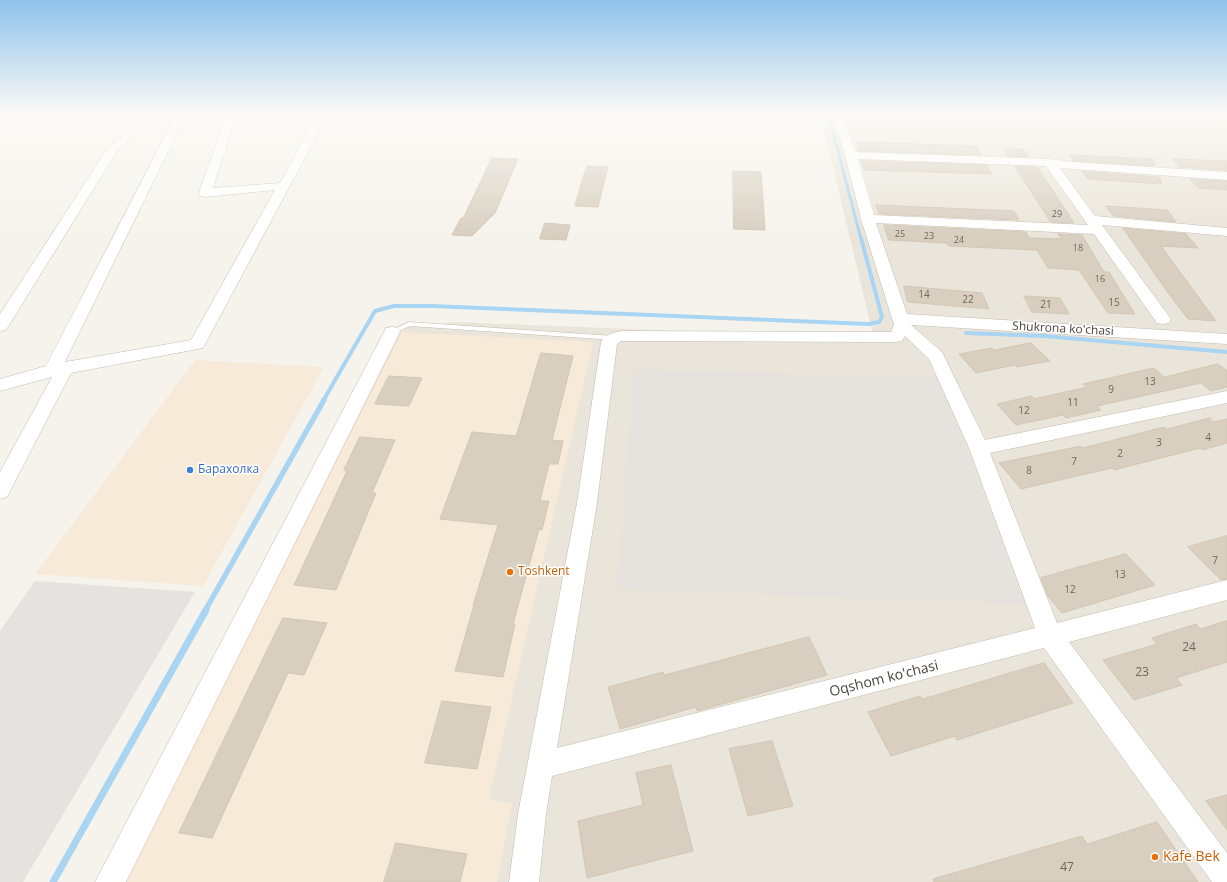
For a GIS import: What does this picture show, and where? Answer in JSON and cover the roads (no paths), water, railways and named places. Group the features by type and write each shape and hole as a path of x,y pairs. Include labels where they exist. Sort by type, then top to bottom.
{"street":[{"path":"0,326 110,154"},
{"path":"0,491 162,154"},
{"path":"218,154 205,193 283,186"},
{"path":"0,385 59,370 197,344 301,154"},
{"path":"851,154 868,219 901,322 936,356 979,448 1050,636 1227,878"},
{"path":"855,154 1050,163 1227,176"},
{"path":"1050,163 1163,319"},
{"path":"868,219 1094,225 1227,232"},
{"path":"524,882 532,814 587,503 609,342 614,338 621,336 896,337 901,322"},
{"name":"Shukrona ko'chasi","path":"901,322 1227,339"},
{"path":"110,882 392,332"},
{"path":"979,448 1227,397"},
{"name":"Oqshom ko'chasi","path":"540,766 1227,590"}],"lane":[{"path":"392,332 409,324 614,338"}],"waterway":[{"path":"839,154 861,239"},
{"path":"323,401 375,311 394,306 432,306 868,324 879,322 882,317 861,238"},
{"path":"966,333 1044,336 1227,352"},
{"path":"205,611 324,400"},
{"path":"53,882 206,610"}],"place":[{"name":"Барахолка","path":"190,470"},
{"name":"Toshkent","path":"510,572"},
{"name":"Kafe Bek","path":"1155,857"}]}
